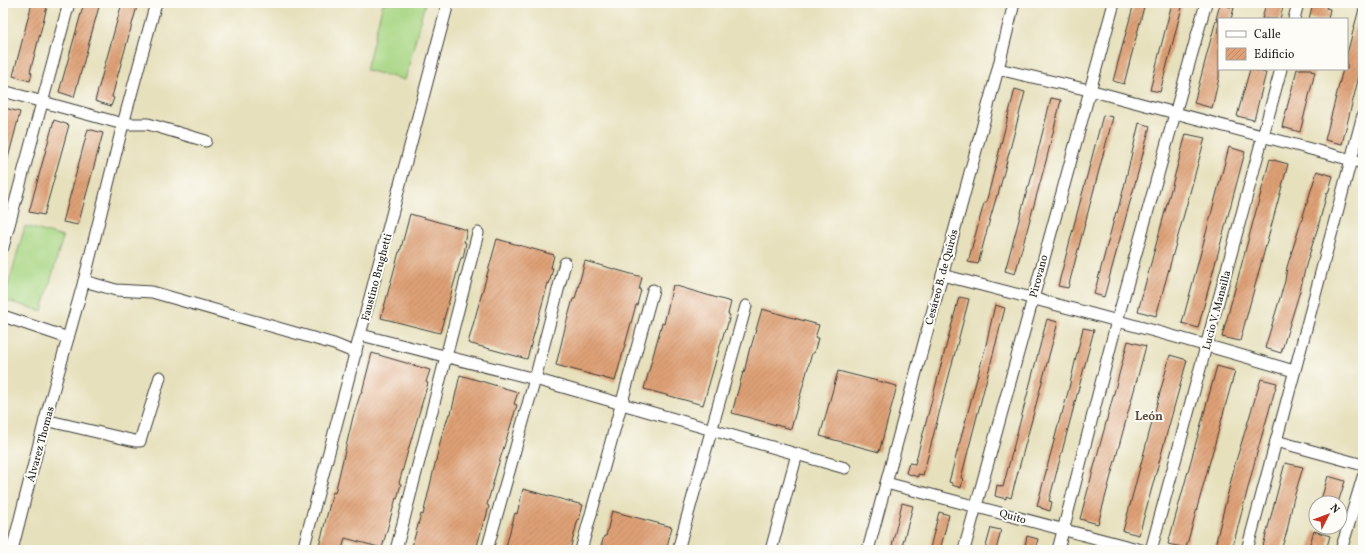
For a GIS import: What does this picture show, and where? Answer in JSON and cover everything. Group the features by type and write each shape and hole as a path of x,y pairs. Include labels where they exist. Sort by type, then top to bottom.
{"street":[{"path":"3,247 69,3"},
{"name":"Álvarez Thomas","path":"12,550 156,3"},
{"name":"Faustino Brughetti","path":"304,550 448,3"},
{"name":"Cesáreo B. de Quirós","path":"868,550 998,69 1014,3"},
{"name":"Pirovano","path":"964,550 1114,3"},
{"path":"1058,550 1117,321 1206,3"},
{"path":"1294,18 1298,3"},
{"path":"998,69 1175,112 1363,163"},
{"name":"Lucio V. Mansilla","path":"1151,550 1281,70"},
{"path":"3,91 123,124 148,124 206,141"},
{"path":"1246,550 1363,115"},
{"path":"396,550 478,233"},
{"path":"487,550 536,379 566,263"},
{"path":"942,275 1206,345 1294,371"},
{"path":"84,281 116,290 152,292 334,344 356,353"},
{"path":"581,550 653,290"},
{"path":"678,550 746,306"},
{"path":"3,316 68,338"},
{"path":"361,334 536,379 845,468"},
{"path":"45,420 140,441 160,377"},
{"path":"1276,441 1363,464"},
{"path":"772,550 797,454"},
{"path":"1341,550 1363,477"},
{"name":"Quito","path":"886,482 1141,550"}],"green space":[{"path":"383,3 425,3 405,80 366,70"},
{"path":"25,226 63,237 42,311 4,300"}],"building":[{"path":"32,3 48,3 30,72 32,73 30,81 13,76"},
{"path":"84,3 100,3 74,97 59,92"},
{"path":"122,3 138,3 112,97 114,98 111,106 95,101"},
{"path":"1134,3 1145,3 1124,84 1113,81"},
{"path":"1172,3 1183,3 1160,92 1150,90"},
{"path":"1266,3 1284,3 1280,18 1262,18"},
{"path":"1313,3 1327,5 1326,8 1330,9 1328,18 1309,18"},
{"path":"1220,4 1234,8 1231,18 1216,19"},
{"path":"1360,5 1363,6 1363,60 1342,144 1325,140 1343,70 1348,70 1348,50"},
{"path":"1216,20 1218,20 1219,78 1212,108 1194,103"},
{"path":"1250,70 1266,73 1254,120 1237,116"},
{"path":"1297,70 1312,70 1315,72 1300,132 1282,127"},
{"path":"1015,89 1025,92 998,195 978,264 968,262 984,203 986,203"},
{"path":"1051,98 1061,100 1015,274 1005,271 1029,187"},
{"path":"5,108 20,112 6,166 3,165 3,115"},
{"path":"1103,115 1113,117 1068,288 1058,286"},
{"path":"54,120 69,125 44,215 29,212"},
{"path":"1139,123 1150,126 1104,297 1094,294 1123,191"},
{"path":"88,129 103,133 78,225 63,222"},
{"path":"1186,134 1205,138 1156,316 1138,311"},
{"path":"1229,147 1245,152 1198,328 1182,323"},
{"path":"1270,159 1288,164 1240,341 1222,337"},
{"path":"1317,171 1333,176 1281,353 1265,348 1285,281 1287,267"},
{"path":"410,214 467,230 464,242 466,243 463,258 461,258 440,333 381,318"},
{"path":"497,239 554,255 551,268 553,268 549,284 548,283 527,359 468,343"},
{"path":"585,261 642,277 639,290 641,290 615,381 556,365 566,324 573,299 575,299"},
{"path":"673,285 731,302 728,314 730,315 726,330 725,329 703,405 644,389 662,323 664,324"},
{"path":"959,297 969,299 923,475 918,474 918,477 906,473 909,463 915,464"},
{"path":"995,305 1005,308 961,478 963,478 961,488 952,485 952,483 949,482 985,349"},
{"path":"762,309 819,325 815,338 818,338 814,353 812,353 791,429 732,413"},
{"path":"1047,319 1058,322 1011,498 1006,496 1006,499 995,496 997,485 1003,487"},
{"path":"1083,328 1094,330 1049,501 1052,502 1050,511 1037,506 1068,392"},
{"path":"1128,341 1146,346 1098,524 1080,519"},
{"path":"372,353 430,370 426,382 428,383 399,483 401,484 397,499 396,498 382,548 345,538 342,550 318,550 333,492 335,493 353,417 362,392"},
{"path":"1170,355 1187,360 1139,535 1123,531"},
{"path":"1217,366 1235,371 1186,548 1168,544"},
{"path":"838,371 897,386 879,452 820,436"},
{"path":"460,375 518,392 514,404 517,405 487,505 489,506 485,521 484,520 476,550 411,550 421,514 423,515 441,439 449,414 451,414"},
{"path":"1261,379 1277,383 1234,542 1231,550 1214,550 1235,464"},
{"path":"1285,463 1303,467 1293,501 1287,531 1281,550 1262,550"},
{"path":"1328,476 1345,481 1341,495 1322,495"},
{"path":"523,489 583,505 570,550 505,550 515,513 517,514"},
{"path":"902,503 913,506 901,550 891,550"},
{"path":"612,511 672,527 666,550 600,550 604,536 606,536"},
{"path":"939,512 949,515 940,550 936,550 930,548"},
{"path":"991,528 1001,530 996,550 985,550"},
{"path":"1313,535 1330,536 1326,550 1308,550"},
{"path":"1027,536 1038,539 1035,550 1024,550"}],"district":[{"name":"León","path":"1149,416"}]}
